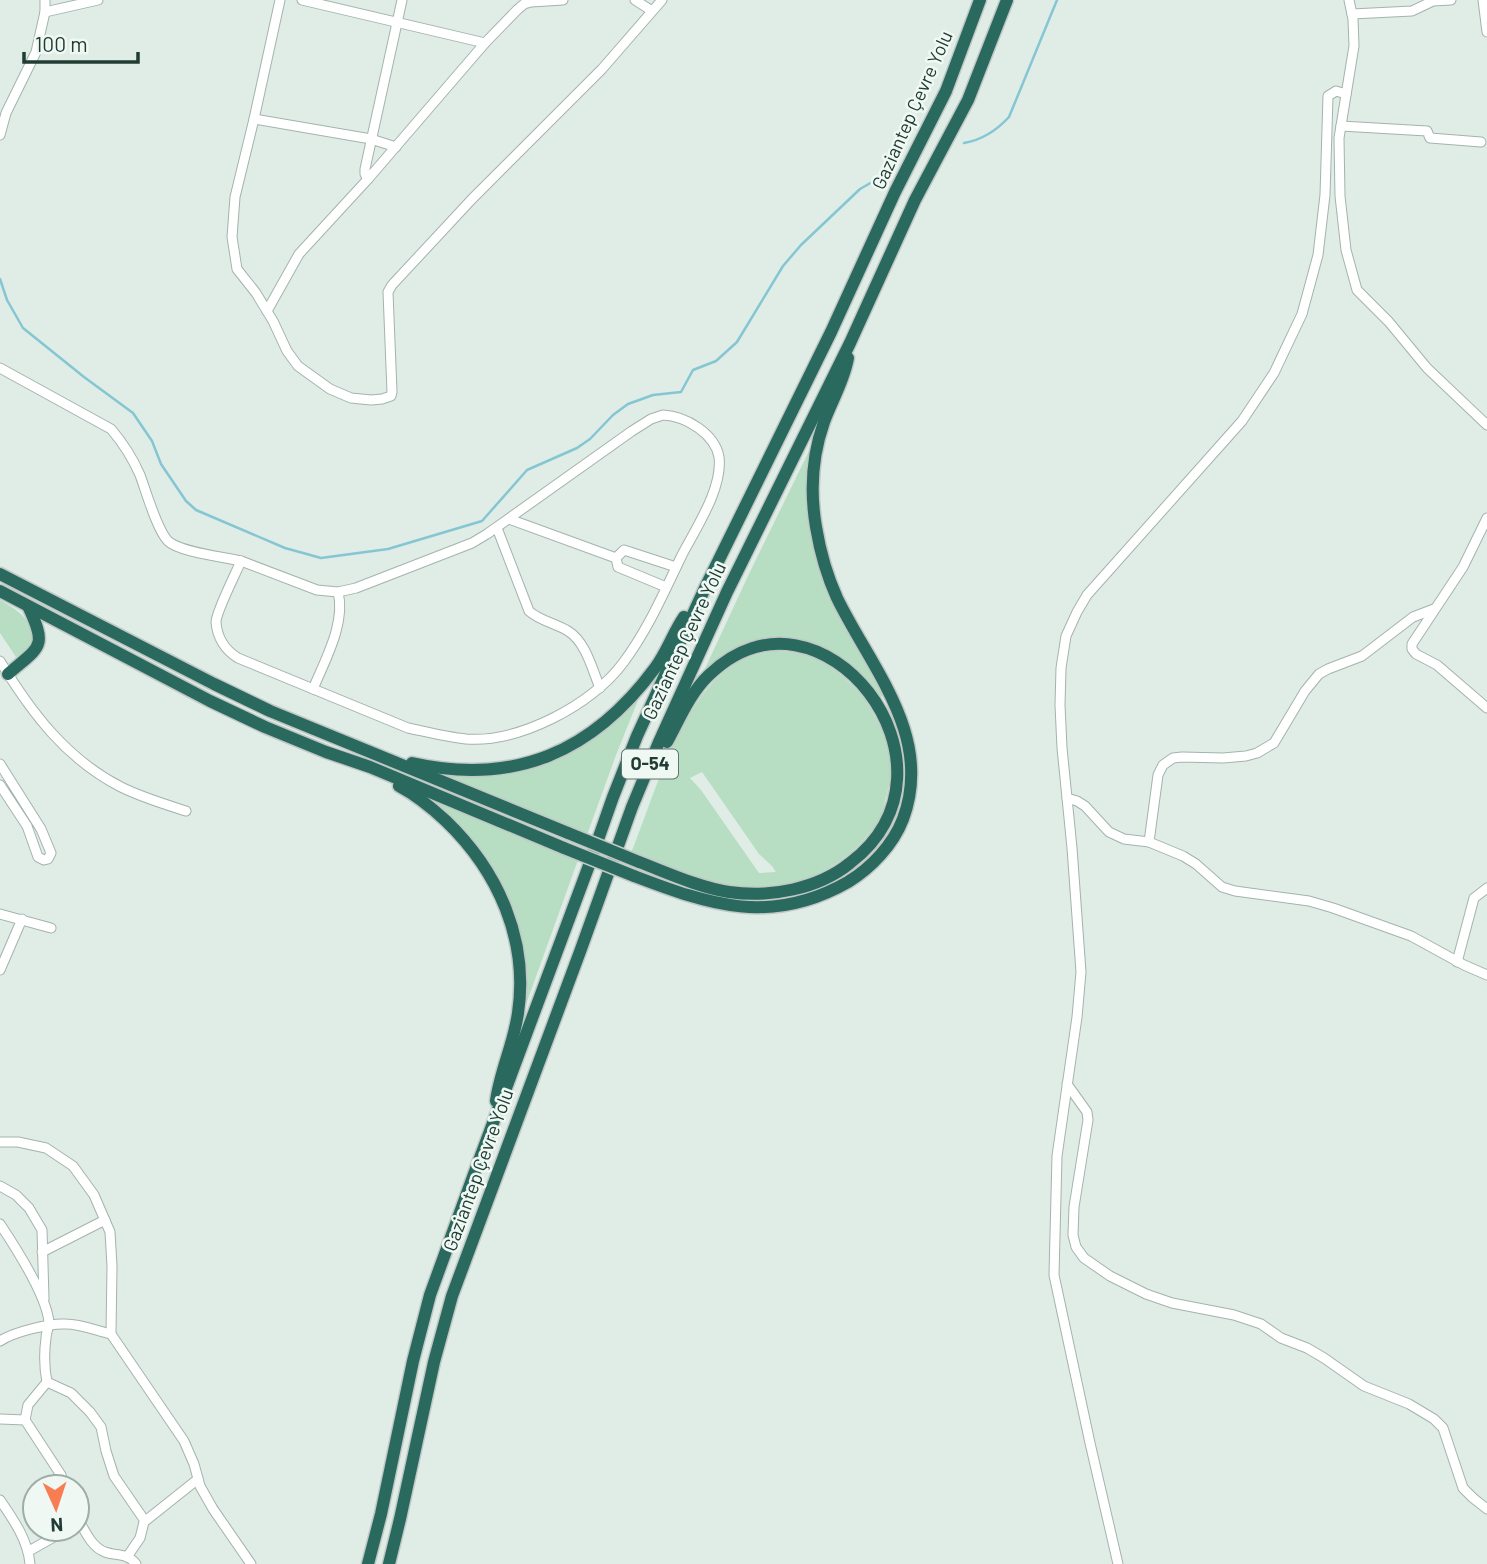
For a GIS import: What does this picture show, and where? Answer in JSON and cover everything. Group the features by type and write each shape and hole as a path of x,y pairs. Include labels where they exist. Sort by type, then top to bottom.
{"highway":[{"name":"Gaziantep Çevre Yolu","path":"368,1564 430,1295 613,797 637,737 705,588 946,91 981,0"},
{"name":"Gaziantep Çevre Yolu","path":"389,1564 434,1362 452,1296 582,949 632,807 737,571 850,343 915,200 968,100 1007,0"},
{"path":"326,752 370,767 634,876 712,903 752,908 793,903 836,888 854,878 883,852 901,825 910,796 911,761 905,730 887,686 833,587 820,550 813,510 813,477 819,438 845,374 850,343"},
{"path":"0,574 270,711 639,862 705,886 730,892 790,890 824,879 858,858 870,846 892,807 897,768 892,737 881,709 871,694 857,678 829,657 813,649 781,644 743,651 727,660 697,688 632,807"},
{"path":"331,737 411,763 455,771 500,768 542,759 596,730 629,701 657,665 682,620 705,588"},
{"path":"0,591 228,709 403,788 434,810 466,841 495,884 506,907 520,963 519,1000 513,1039 498,1084 492,1126"},
{"path":"8,674 37,648 40,639 28,606"}],"street":[{"path":"45,0 52,7"},
{"path":"52,7 98,0"},
{"path":"280,0 235,197 232,237 237,269 256,293 298,366 330,389 351,398 382,400 391,396 392,392 388,292 392,285 472,199 602,69 662,0"},
{"path":"302,0 485,43"},
{"path":"368,179 365,172 371,139 402,0"},
{"path":"267,311 299,254 368,179 485,43 517,10 531,1 563,0"},
{"path":"635,0 652,10"},
{"path":"1349,0 1353,46 1339,138 1340,197 1346,250 1357,290 1389,322 1427,368 1487,424"},
{"path":"1352,14 1412,11 1433,1 1451,0"},
{"path":"1483,0 1487,32"},
{"path":"0,135 6,113 36,52 52,7"},
{"path":"1118,1564 1054,1275 1057,1156 1081,972 1062,748 1061,668 1066,636 1087,595 1242,421 1274,373 1302,314 1318,255 1325,195 1328,96 1336,91 1346,94"},
{"path":"254,119 371,139 396,147"},
{"path":"1341,126 1427,131 1430,138 1481,142"},
{"path":"0,368 111,429 122,442 139,472 160,529 167,540 180,548 241,561 317,590 338,592 356,587 465,546 497,528 651,419 663,415 685,421 708,436 716,447 719,459 717,486 657,608 623,664 600,688 571,709 524,730 494,738 467,739 408,727 238,658 227,651 216,620 241,561"},
{"path":"1487,518 1463,566 1412,644 1416,654 1437,665 1487,708"},
{"path":"509,519 616,558"},
{"path":"497,528 526,606 537,617 567,630 579,641 600,688"},
{"path":"616,558 624,550 676,567"},
{"path":"616,558 618,567 666,587"},
{"path":"313,689 339,622 341,610 338,592"},
{"path":"1149,842 1158,775 1163,765 1173,758 1246,756 1268,748 1274,743 1305,691 1319,674 1362,656 1413,617 1434,609"},
{"path":"0,660 36,716 52,735 84,764 121,787 186,811"},
{"path":"0,764 41,829 51,853 48,859 38,857 27,826 0,785"},
{"path":"1067,798 1085,806 1109,832 1124,839 1149,842 1183,856 1222,887 1309,901 1334,908 1411,936 1487,975"},
{"path":"1457,961 1474,898 1487,888"},
{"path":"0,914 51,928"},
{"path":"0,970 22,919"},
{"path":"1067,1084 1087,1112 1088,1120 1073,1235 1076,1247 1084,1258 1110,1276 1146,1294 1172,1303 1234,1315 1261,1324 1281,1338 1324,1358 1364,1386 1409,1404 1434,1419 1443,1428 1463,1488 1487,1509"},
{"path":"0,1142 18,1142 46,1148 73,1166 94,1195 110,1232 111,1334 184,1441 200,1486 251,1564"},
{"path":"0,1186 16,1195 29,1208 42,1230 44,1300 49,1325 44,1352 47,1382"},
{"path":"42,1252 105,1220"},
{"path":"0,1224 44,1300"},
{"path":"0,1341 49,1325 67,1324 111,1334"},
{"path":"47,1382 28,1405 25,1420 60,1473"},
{"path":"47,1382 71,1393 101,1427 114,1476 145,1521"},
{"path":"0,1419 25,1420"},
{"path":"127,1557 140,1538 145,1521 198,1479"},
{"path":"0,1500 24,1540 29,1551 30,1564"},
{"path":"91,1540 103,1552 133,1559 136,1564"},
{"path":"29,1551 43,1543"}],"green space":[{"path":"812,445 812,539 894,715 882,695 880,700 850,668 833,655 796,640 776,638 755,642 729,653 703,673"},
{"path":"0,600 25,618 32,631 33,646 16,657 0,633"},
{"path":"771,651 806,655 825,663 843,676 867,703 883,733 890,761 888,791 878,823 839,862 808,878 773,887 737,887 710,882 631,853 660,776 684,723 699,699 716,679 736,663","holes":["702,772 759,854 776,872 759,873 690,778"]},
{"path":"639,698 587,835 434,773 498,774 538,766 576,750 595,738"},
{"path":"428,799 578,860 525,1007 527,973 513,913"}],"waterway":[{"path":"964,143 989,134 1009,117 1057,0"},
{"path":"0,279 7,300 23,328 133,413 152,441 161,464 186,501 196,510 285,548 321,558 388,549 482,521 527,470 577,448 628,404 653,395 681,392 693,370 716,361 737,342 783,266 801,245 860,189 891,171"}]}
